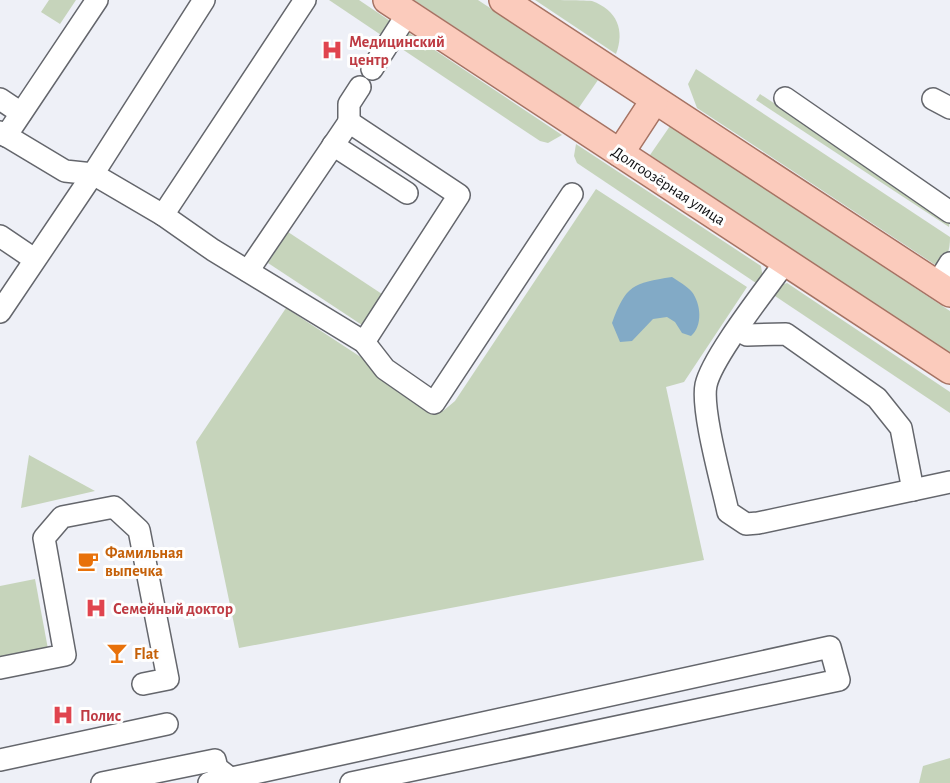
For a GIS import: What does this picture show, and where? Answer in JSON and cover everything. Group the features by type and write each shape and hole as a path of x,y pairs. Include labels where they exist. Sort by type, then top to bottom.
{"main road":[{"path":"503,0 654,101 946,280"},
{"name":"Долгоозёрная улица","path":"397,7 950,370"},
{"path":"620,153 654,101"}],"lane":[{"path":"97,0 21,113 3,134 65,171 93,174 163,215 248,271 364,342 385,369 434,402 572,195"},
{"path":"0,312 93,174 204,0"},
{"path":"163,215 305,0"},
{"path":"372,69 397,7"},
{"path":"248,271 349,122 349,104 360,87"},
{"path":"785,98 950,212"},
{"path":"0,99 21,113"},
{"path":"349,122 459,195 364,342"},
{"path":"333,145 407,193"},
{"path":"0,236 34,259"},
{"path":"786,261 714,365 706,385 706,405 728,512 746,524 758,523 950,482"},
{"path":"738,330 747,335 786,334 877,398 901,428 913,490"},
{"path":"0,668 65,655 44,538 62,517 114,507 139,530 168,679 143,684"},
{"path":"209,783 830,647 838,680 351,783"},
{"path":"0,760 167,724"},
{"path":"102,783 215,760 217,768 230,778"}],"green space":[{"path":"49,0 76,0 60,24 41,12"},
{"path":"329,0 359,0 396,25 387,39"},
{"path":"414,0 478,0 598,80 578,109"},
{"path":"535,0 592,1 601,5 613,15 617,22 620,37 616,54"},
{"path":"406,31 562,135 548,143 540,141 396,45"},
{"path":"696,69 950,237 949,250 944,261 937,266 697,108 688,84"},
{"path":"760,94 950,219 949,227 756,100"},
{"path":"670,126 950,311 950,355 650,155"},
{"path":"576,144 761,266 763,279 759,285 577,163 574,156"},
{"path":"596,189 747,287 684,382 666,387 704,560 239,648 196,442 286,308 443,411 455,401"},
{"path":"288,232 382,294 362,325 268,263"},
{"path":"787,283 950,392 950,413 772,294 776,287"},
{"path":"29,455 95,491 21,508"},
{"path":"35,579 48,649 0,658 0,586"},
{"path":"950,758 950,783 919,783 923,766"}],"water":[{"path":"672,277 688,288 695,297 699,309 699,321 695,332 691,336 682,333 675,322 667,317 653,319 632,341 620,342 612,323 627,293 648,281"}],"place":[{"name":"Медицинский центр","path":"332,50"},
{"name":"Фамильная выпечка","path":"88,561"},
{"name":"Семейный доктор","path":"96,608"},
{"name":"Flat","path":"117,653"},
{"name":"Полис","path":"63,715"}]}
